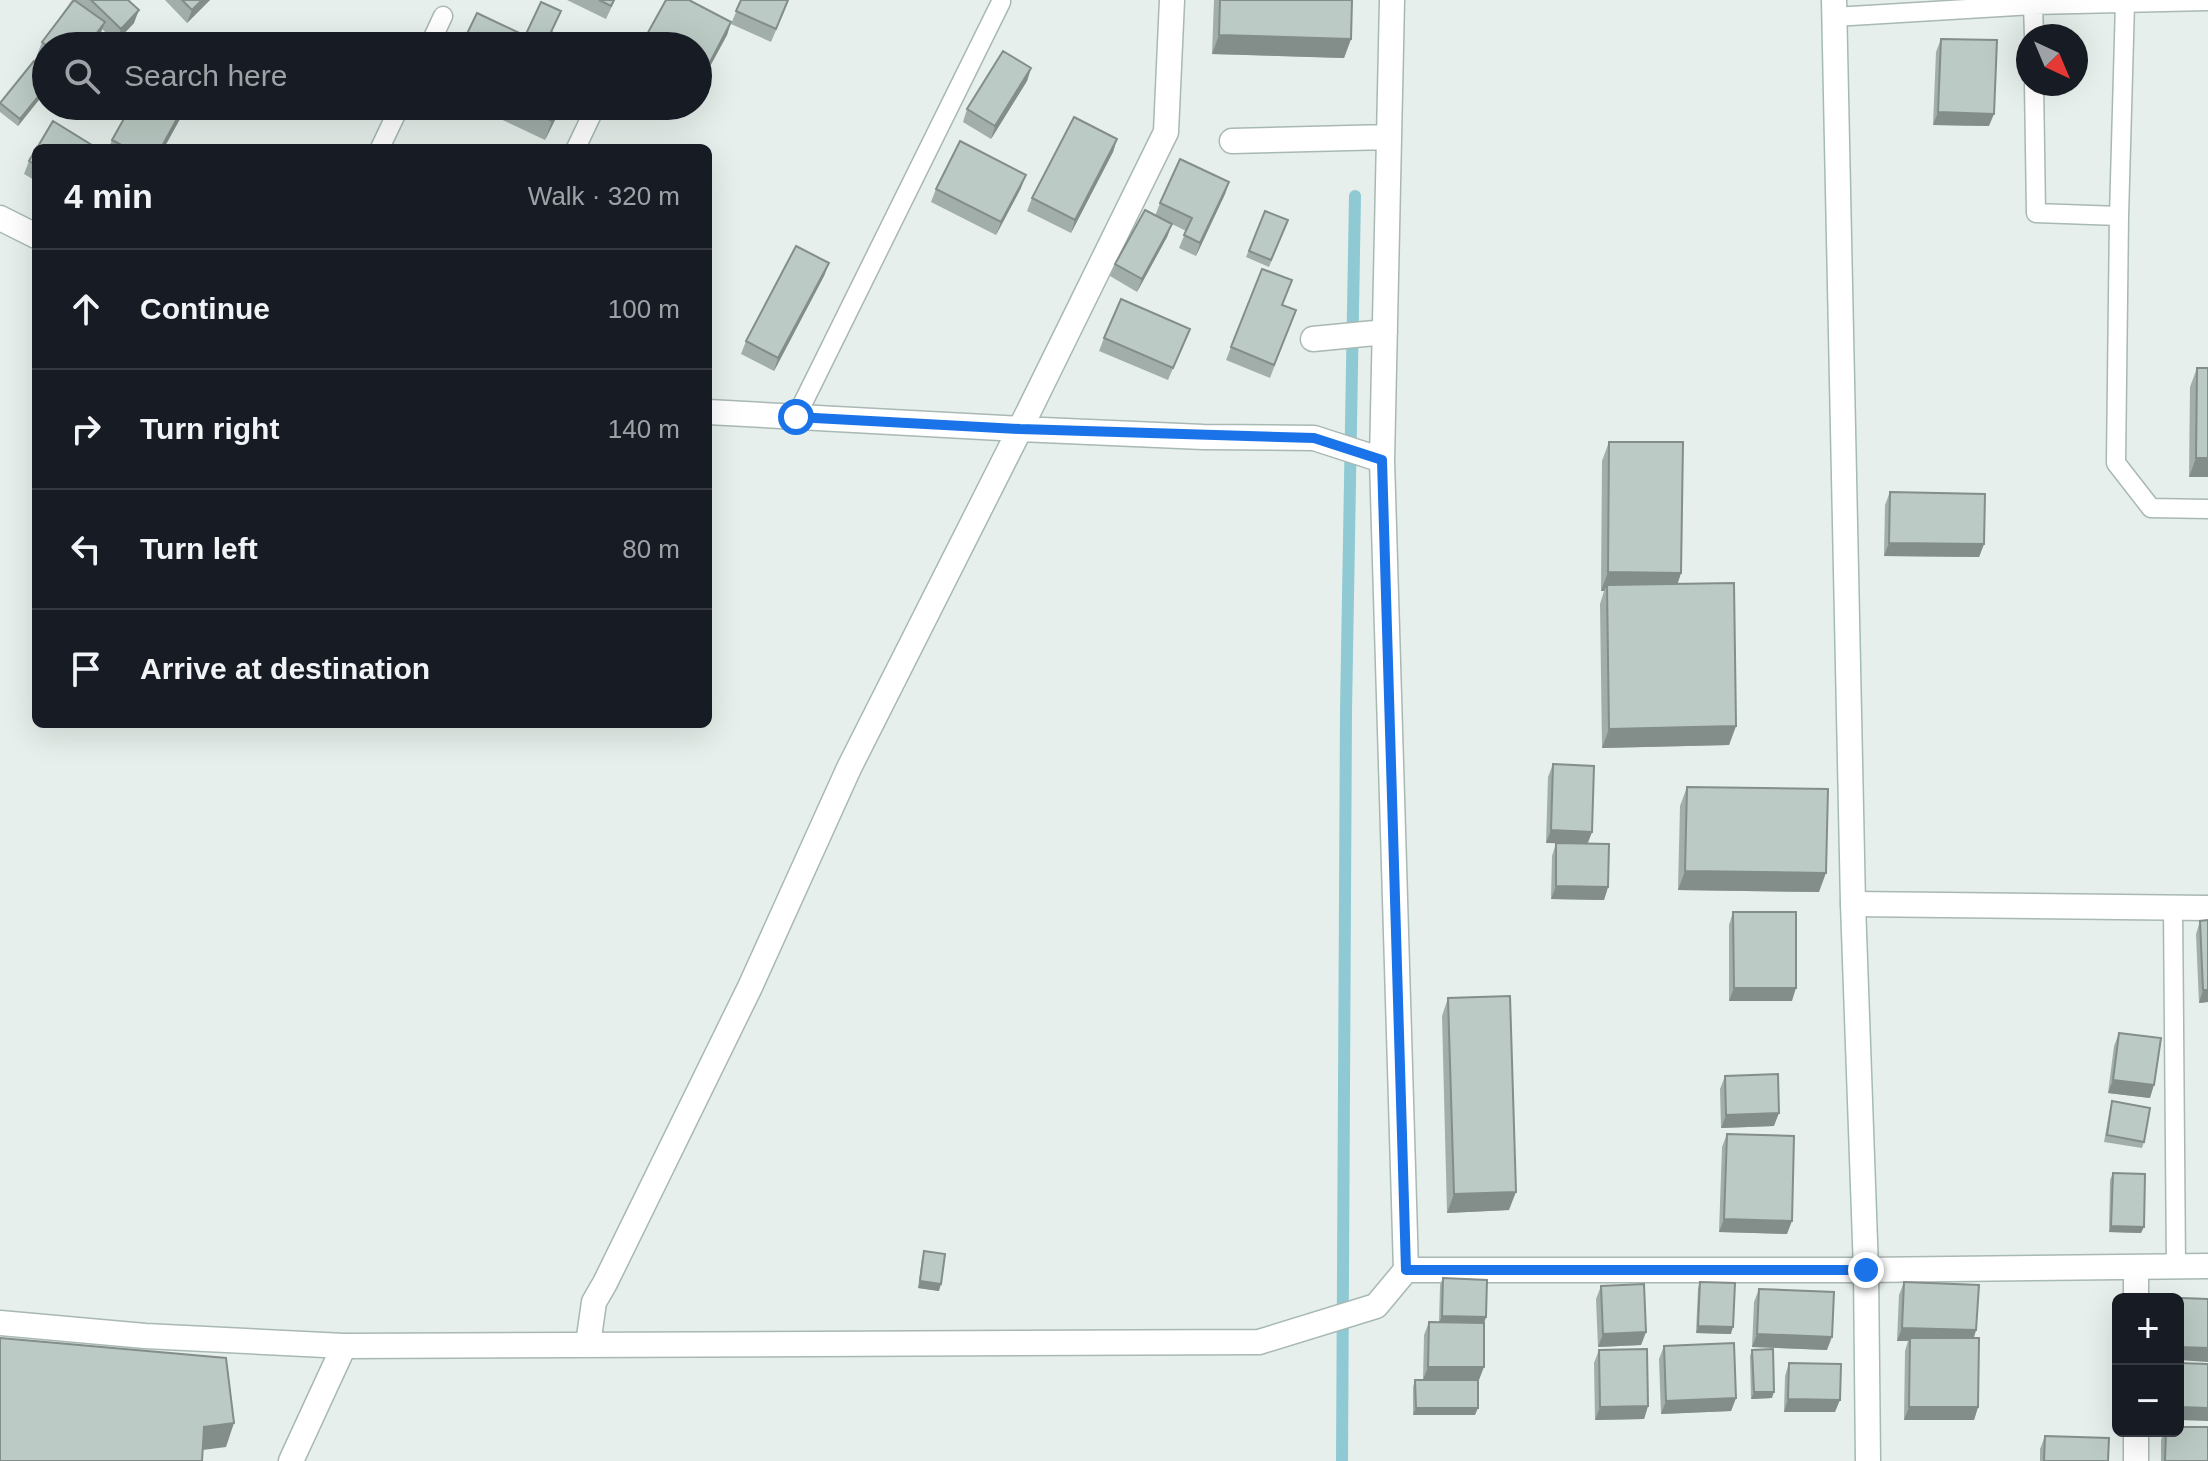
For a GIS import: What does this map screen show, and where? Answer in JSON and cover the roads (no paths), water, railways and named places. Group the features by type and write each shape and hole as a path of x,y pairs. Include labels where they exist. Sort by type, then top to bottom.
{"street":[{"path":"588,1344 594,1302 750,987 849,768 1166,132 1172,0"},
{"path":"0,1323 145,1336 344,1346 1259,1342 1376,1306 1406,1270 1382,460 1392,0"},
{"path":"1834,9 1853,904 1866,1270 1868,1461"},
{"path":"1232,141 1389,137"},
{"path":"0,218 32,234"},
{"path":"1313,339 1385,332"},
{"path":"712,412 1203,437 1314,438 1382,460"},
{"path":"1853,904 2208,908"},
{"path":"1406,1270 2208,1266"},
{"path":"2136,1267 2136,1293"},
{"path":"291,1461 344,1346"},
{"path":"2136,1437 2136,1461"}],"lane":[{"path":"1834,9 2208,1"},
{"path":"796,417 1001,2"},
{"path":"2125,3 2116,463 2151,508 2208,509"},
{"path":"2033,5 2034,24"},
{"path":"436,32 443,16"},
{"path":"2034,96 2036,213 2119,216"},
{"path":"382,144 393,120"},
{"path":"578,144 589,120"},
{"path":"2173,908 2176,1267"}],"waterway":[{"path":"1342,1461 1346,711 1355,196"}]}
